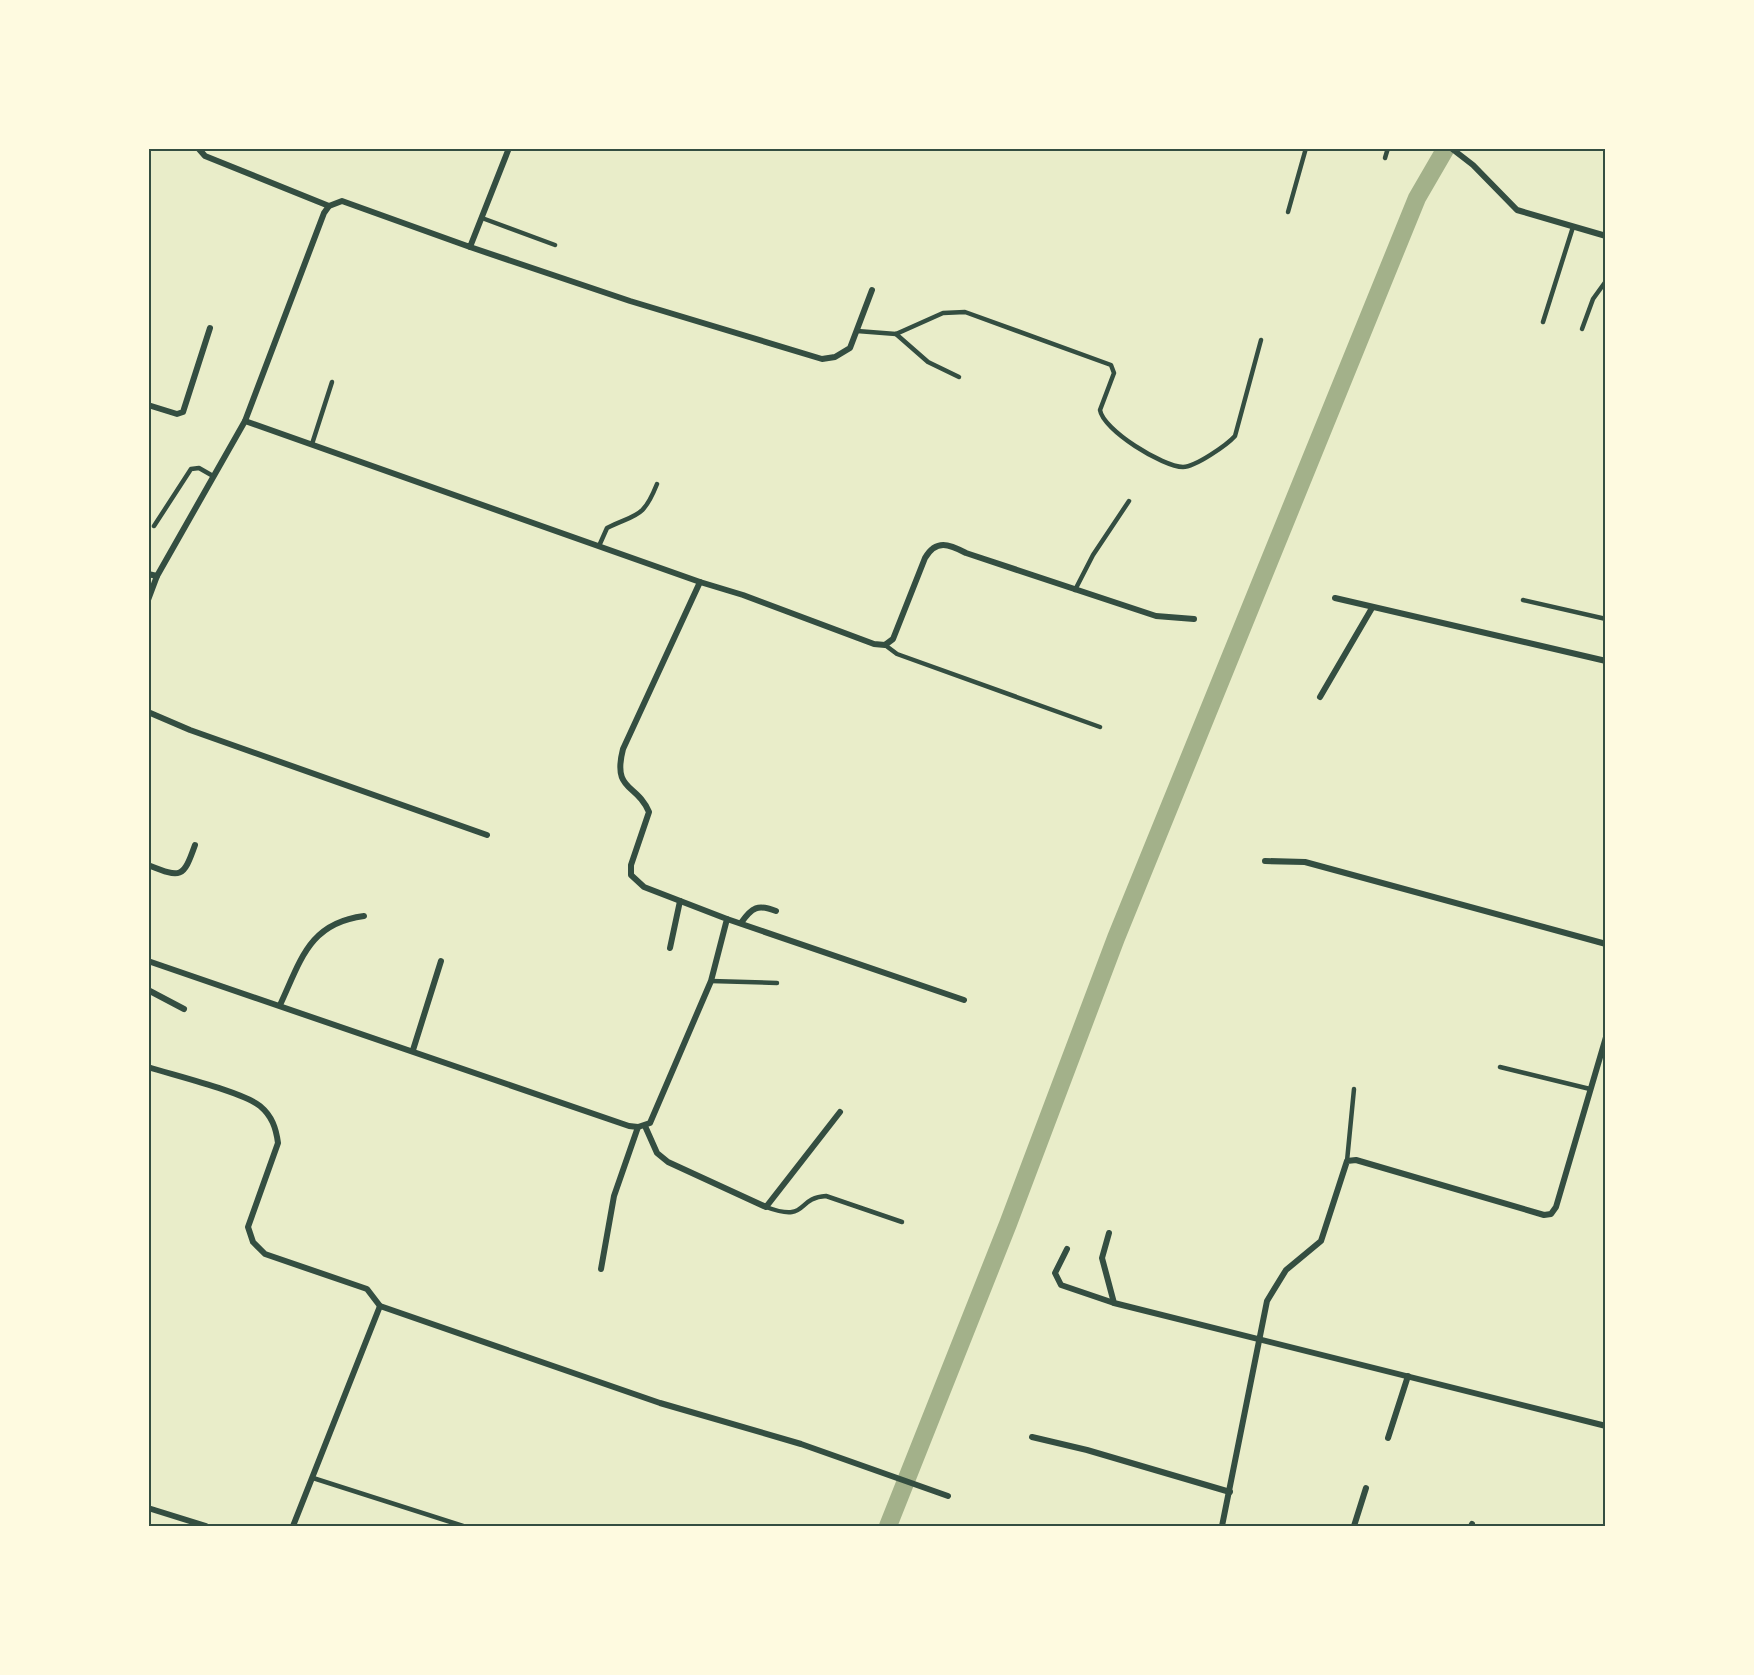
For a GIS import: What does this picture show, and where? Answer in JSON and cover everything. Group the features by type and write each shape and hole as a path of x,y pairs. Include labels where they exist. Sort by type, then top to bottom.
{"street":[{"path":"198,148 205,156 329,206"},
{"path":"470,247 509,148"},
{"path":"1451,148 1517,210 1605,236"},
{"path":"148,600 157,576 245,421 324,213 329,206 342,201 630,301 822,359 844,354 850,348 872,290"},
{"path":"148,405 177,414 183,412 210,328"},
{"path":"245,421 700,582 743,595 874,644 885,645 893,639 925,558 930,549 940,544 949,544 1075,590 1156,616 1194,619"},
{"path":"148,574 157,576"},
{"path":"700,582 623,749 619,766 621,777 646,805 649,812 630,865 631,875 644,887 680,901 964,1000"},
{"path":"1335,598 1372,608 1455,624 1605,661"},
{"path":"1320,697 1372,608"},
{"path":"148,712 190,730 487,835"},
{"path":"148,865 172,874 182,873 186,870 195,845"},
{"path":"1265,861 1305,862 1605,944"},
{"path":"670,948 680,901"},
{"path":"741,923 750,910 757,907 776,911"},
{"path":"280,1005 312,940 331,924 364,916"},
{"path":"601,1269 614,1197 642,1127 653,1118 711,981 727,918"},
{"path":"148,961 642,1127 657,1153 668,1162 766,1207 840,1112"},
{"path":"413,1050 441,961"},
{"path":"148,990 184,1009"},
{"path":"1222,1527 1267,1301 1286,1270 1321,1241 1347,1161 1356,1160 1544,1215 1551,1214 1556,1207 1604,1047 1605,1037"},
{"path":"148,1066 249,1099 260,1106 276,1129 278,1143 248,1227 253,1242 265,1254 284,1263 367,1289 380,1306 660,1402 740,1424 948,1496"},
{"path":"1109,1233 1102,1258 1114,1303"},
{"path":"1066,1249 1055,1273 1061,1285 1114,1303 1605,1426"},
{"path":"293,1527 380,1306"},
{"path":"1388,1438 1408,1376"},
{"path":"1032,1437 1087,1450 1230,1492"},
{"path":"1354,1527 1366,1488"},
{"path":"148,1508 206,1527"}],"lane":[{"path":"1288,212 1306,148"},
{"path":"1385,158 1388,148"},
{"path":"482,218 555,245"},
{"path":"1543,322 1573,227"},
{"path":"1582,329 1593,299 1605,281"},
{"path":"857,331 896,334 943,313 965,312 1111,365 1114,373 1100,410 1104,422 1124,438 1171,465 1184,467 1193,464 1235,436 1261,340"},
{"path":"896,334 928,362 959,377"},
{"path":"312,444 332,382"},
{"path":"154,526 191,469 199,468 213,476"},
{"path":"599,546 607,528 632,519 644,510 657,484"},
{"path":"1075,590 1093,555 1129,501"},
{"path":"1523,600 1605,619"},
{"path":"885,645 897,654 1100,727"},
{"path":"711,981 777,983"},
{"path":"1500,1066 1590,1089"},
{"path":"1347,1161 1354,1089"},
{"path":"766,1207 793,1214 813,1200 826,1196 902,1222"},
{"path":"314,1478 463,1527"}],"waterway":[{"path":"888,1526 1008,1224 1116,938 1417,198 1446,148"}]}
